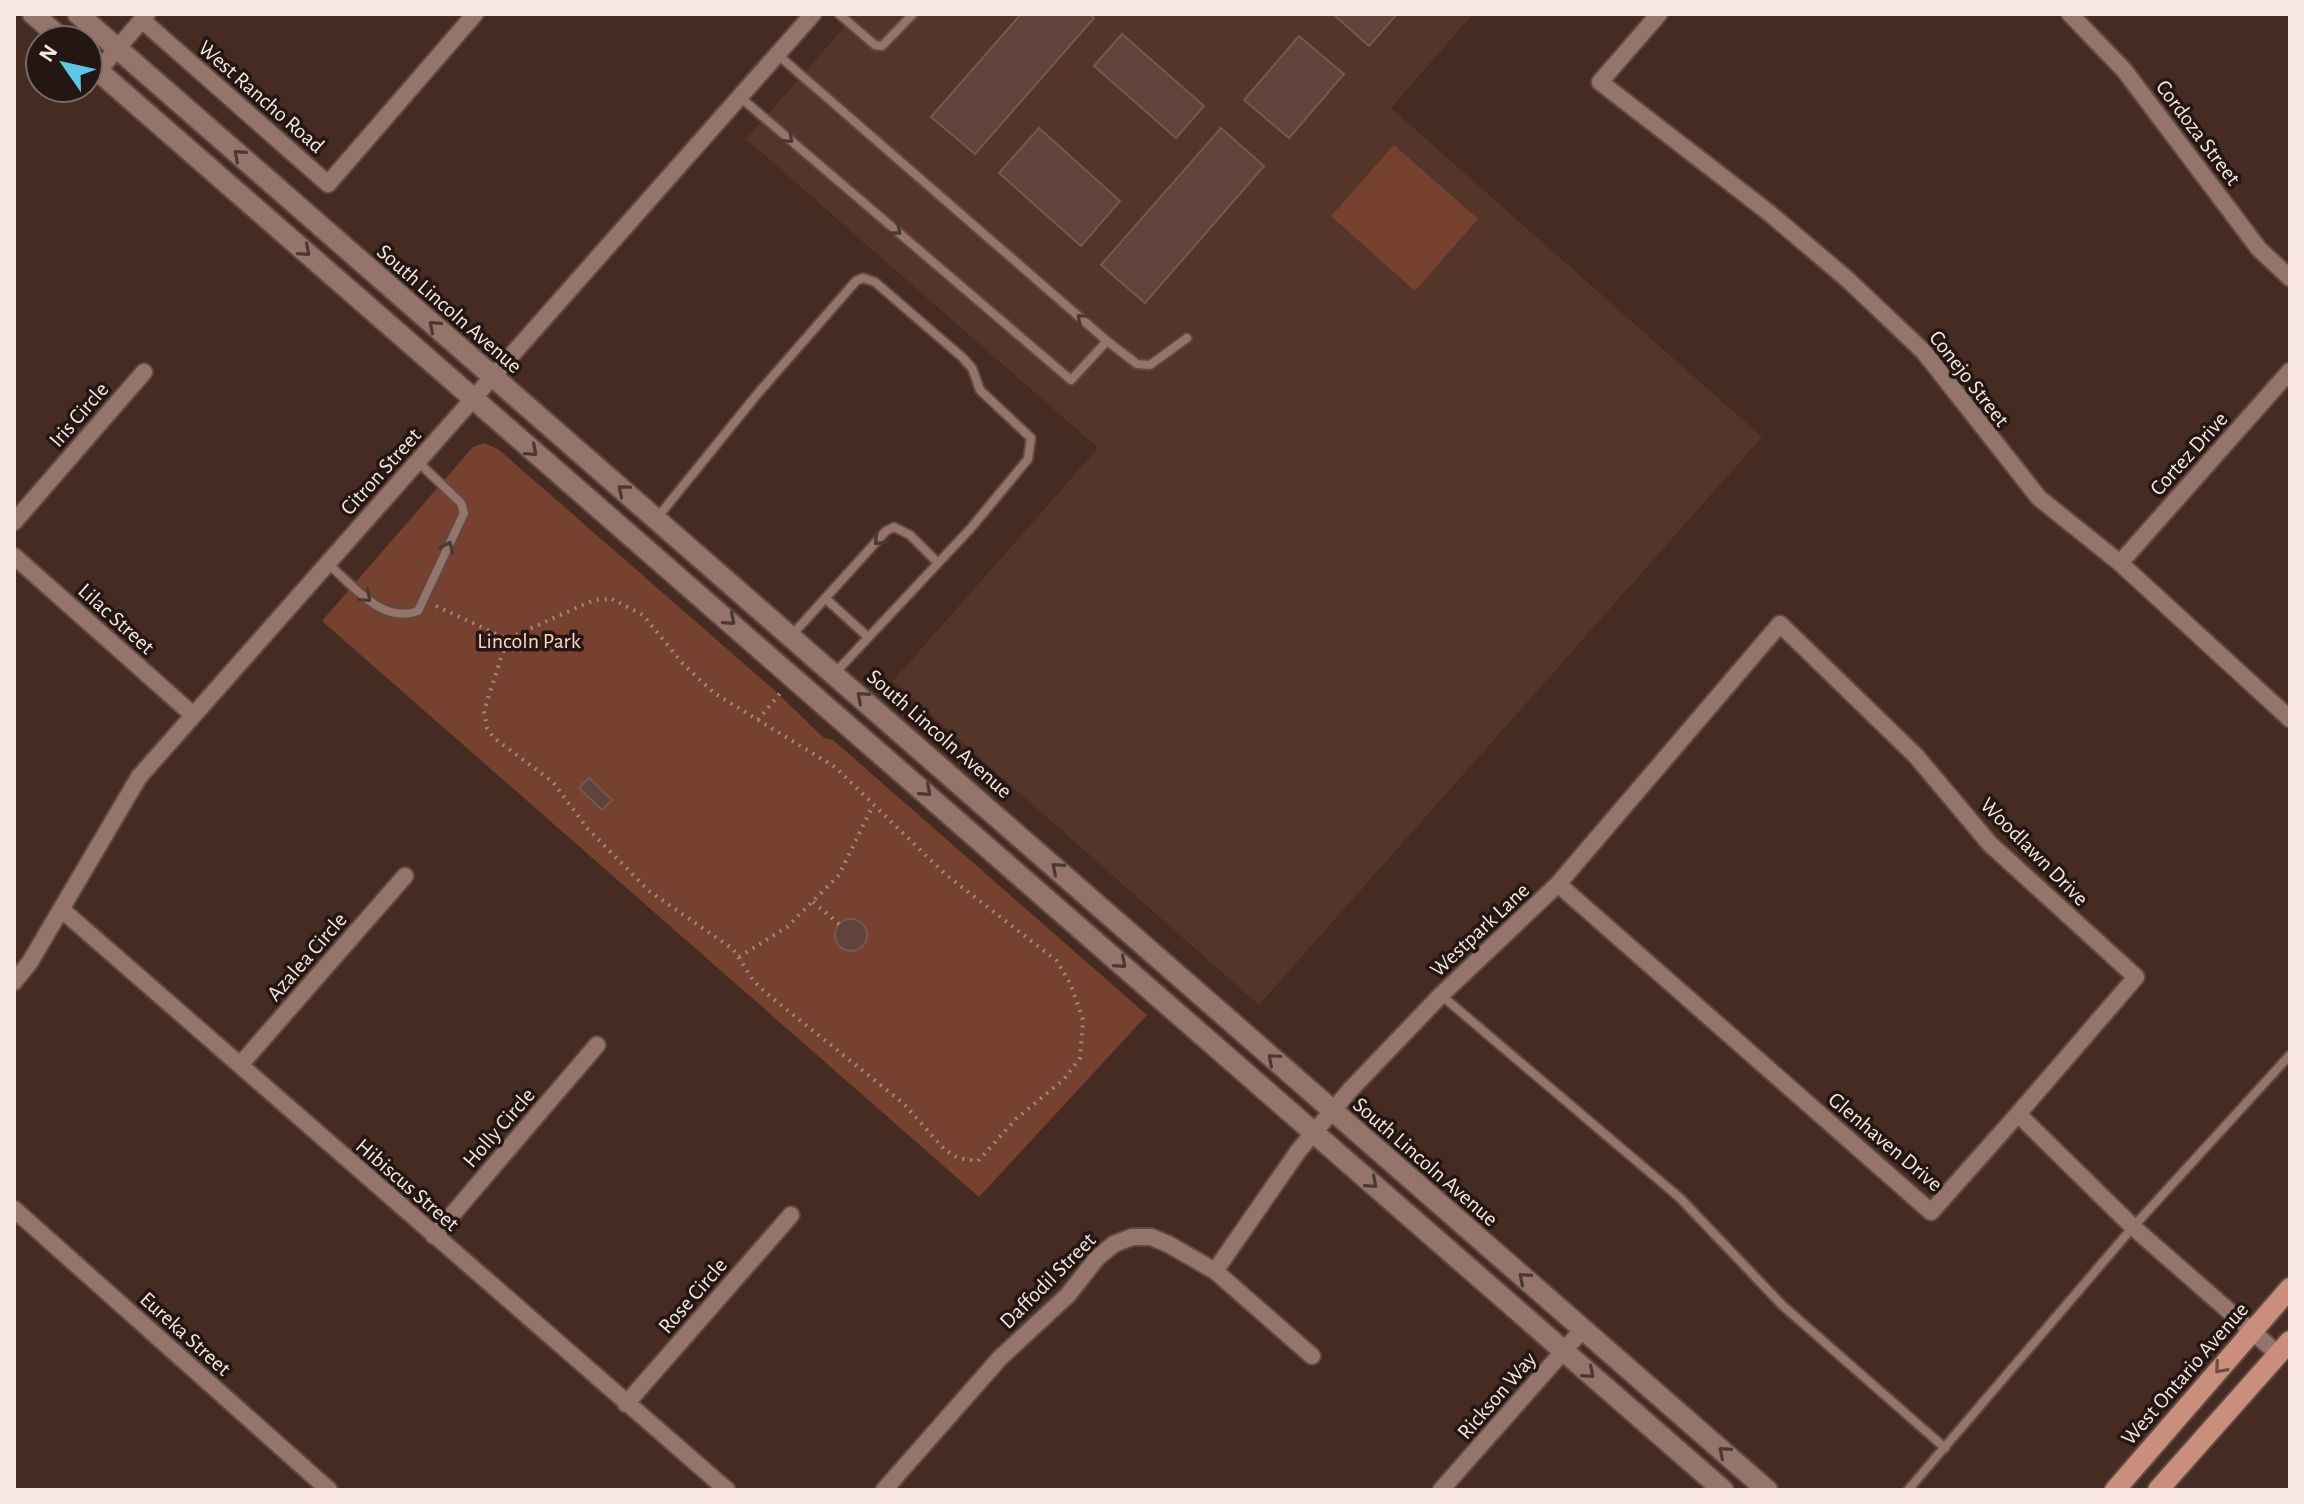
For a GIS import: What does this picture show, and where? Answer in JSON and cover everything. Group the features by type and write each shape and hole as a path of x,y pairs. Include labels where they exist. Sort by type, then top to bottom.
{"main road":[{"name":"South Lincoln Avenue","path":"78,14 1767,1490"},
{"path":"104,77 1723,1490"},
{"name":"West Ontario Avenue","path":"2115,1490 2290,1288"},
{"path":"2158,1490 2284,1348"}],"street":[{"name":"West Rancho Road","path":"144,17 328,184 475,14"},
{"name":"Citron Street","path":"14,982 139,777 813,14"},
{"name":"Conejo Street","path":"1659,14 1600,82 1768,212 1847,279 1924,352 2039,498 2120,563 2290,719"},
{"name":"Cordoza Street","path":"2070,14 2124,70 2259,249 2290,278"},
{"path":"104,59 118,48 144,17"},
{"name":"Cortez Drive","path":"2120,563 2290,371"},
{"name":"Iris Circle","path":"14,522 144,372"},
{"name":"Lilac Street","path":"14,556 192,714"},
{"name":"Westpark Lane","path":"1215,1271 1332,1110 1441,995 1558,884 1780,624"},
{"name":"Woodlawn Drive","path":"1780,624 1916,756 1990,844 2136,977 2018,1114"},
{"name":"Azalea Circle","path":"240,1065 405,876"},
{"name":"Glenhaven Drive","path":"1558,884 1931,1212 2018,1114"},
{"name":"Hibiscus Street","path":"61,909 727,1490"},
{"name":"Holly Circle","path":"434,1236 597,1045"},
{"path":"2018,1114 2133,1227 2252,1331 2284,1348"},
{"name":"Eureka Street","path":"14,1209 329,1490"},
{"name":"Rose Circle","path":"626,1404 791,1215"},
{"name":"Daffodil Street","path":"884,1490 1000,1358 1068,1295 1097,1258 1114,1244 1132,1237 1151,1237 1215,1271 1312,1356"},
{"name":"Rickson Way","path":"1441,1490 1583,1329"}],"lane":[{"path":"839,14 875,45 882,46 913,14"},
{"path":"778,54 1137,364 1150,365 1187,338"},
{"path":"740,97 1071,380 1107,341"},
{"path":"657,518 856,281 870,279 962,357 972,368 980,390 1031,438 1028,459 938,563 835,673"},
{"path":"328,564 378,607 411,614 418,611 464,513 461,503 418,462"},
{"path":"792,635 886,531 894,527 910,535 938,563"},
{"path":"825,598 868,637"},
{"path":"1441,995 1680,1198 1782,1305 1945,1448"},
{"path":"1908,1490 2133,1227 2290,1055"}],"path":[{"path":"612,599 643,615 697,679 758,720 827,760 945,874 1057,961 1071,985 1083,1020 1080,1058 1072,1070 1016,1119 978,1161 958,1158 903,1103 766,993 739,957 649,891 587,828 553,782 494,738 487,728 484,711 507,639 594,600 612,599"},
{"path":"423,600 507,639"},
{"path":"758,720 782,691 793,700"},
{"path":"739,957 787,927 839,875 873,805"},
{"path":"813,902 839,924"}],"shaded area":[{"path":"856,14 1473,14 1391,108 1762,437 1259,1005 893,681 1098,448 746,139"}],"green space":[{"path":"1394,145 1478,219 1415,291 1331,216"},
{"name":"Lincoln Park","path":"484,443 498,449 773,689 824,738 833,740 1147,1015 979,1197 322,621 473,447"}],"building":[{"path":"1021,14 1090,14 1094,18 975,154 931,117"},
{"path":"1333,14 1397,14 1369,46"},
{"path":"1122,34 1204,106 1176,138 1094,66"},
{"path":"1299,36 1344,74 1289,138 1244,100"},
{"path":"1039,128 1120,201 1081,246 999,173"},
{"path":"1221,128 1264,166 1145,303 1101,265"},
{"path":"589,778 612,800 602,810 579,788"},
{"path":"851,919 863,923 867,935 863,947 851,951 839,947 835,935 839,923"}]}
